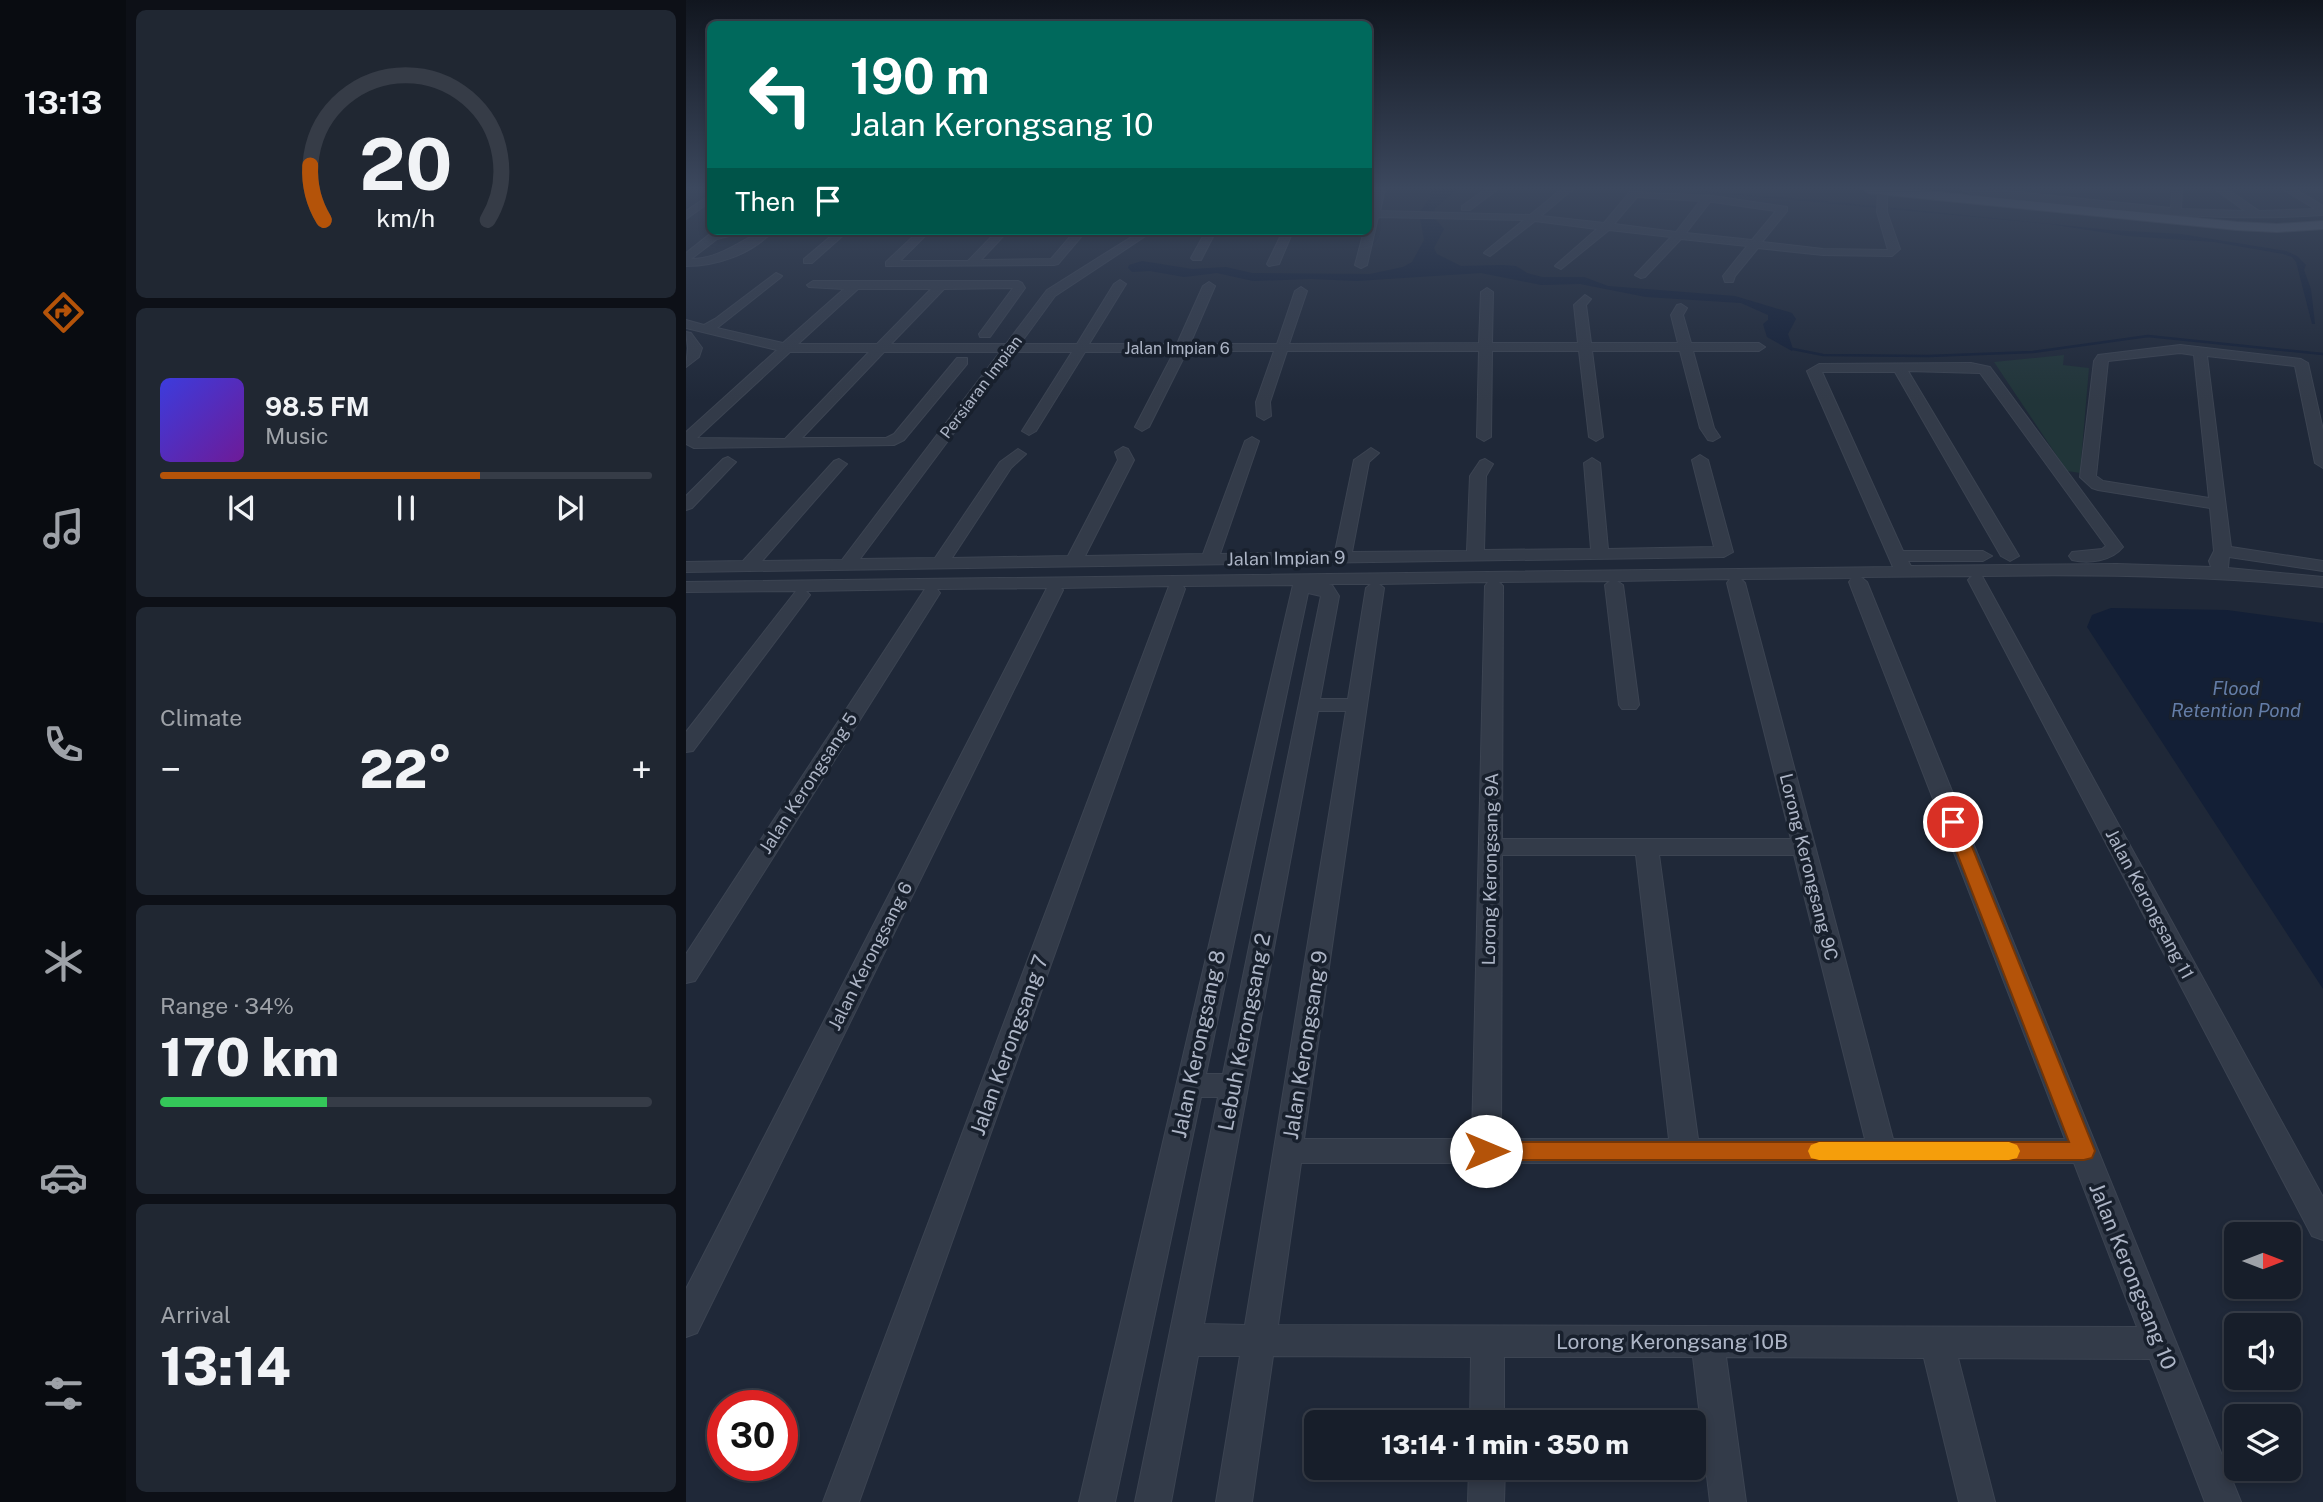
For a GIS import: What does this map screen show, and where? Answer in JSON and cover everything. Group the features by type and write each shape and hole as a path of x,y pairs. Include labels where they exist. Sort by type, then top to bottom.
{"street":[{"path":"687,267 721,259"},
{"path":"896,259 891,264 1048,263 1059,259"},
{"path":"971,264 976,259"},
{"name":"Persiaran Impian","path":"848,564 1051,293 1102,259"},
{"path":"1273,264 1275,259"},
{"path":"1361,265 1362,259"},
{"path":"1560,266 1568,259"},
{"path":"1641,275 1656,259"},
{"path":"1729,280 1729,276 1744,259"},
{"path":"705,328 719,322 776,276"},
{"path":"856,284 688,438 694,444 889,442 899,437 962,362"},
{"path":"1029,431 1120,284"},
{"path":"813,285 1018,285 1020,288 985,334"},
{"path":"789,443 943,285"},
{"path":"1142,427 1182,348 1209,286"},
{"path":"1265,416 1263,402 1301,291"},
{"path":"1484,437 1487,292"},
{"path":"1585,299 1580,305 1596,437"},
{"path":"1681,309 1677,315 1684,348 1707,428 1713,437"},
{"name":"Jalan Impian 6","path":"686,324 786,348 1343,348"},
{"path":"1416,347 1401,359 1376,362 1349,356 1343,348 1354,339 1387,334 1408,338 1416,347 1759,347"},
{"path":"686,336 695,348 694,354 686,363"},
{"path":"2217,504 2098,485 2088,477 2101,361 2104,358 2180,349 2301,363 2323,463"},
{"path":"2200,351 2223,552 2230,563 2226,573"},
{"path":"1899,367 2010,556"},
{"path":"1971,367 1990,374 2115,547 2107,554 2099,556 2010,556 1901,564 1814,371 1819,368 1971,367"},
{"path":"1210,559 1252,441"},
{"path":"1074,561 1126,460 1123,452"},
{"path":"1343,557 1362,460 1371,453"},
{"path":"941,562 1005,465 1018,454"},
{"name":"Jalan Impian 9","path":"686,567 1724,552 1700,460"},
{"path":"686,505 728,462"},
{"path":"1592,463 1600,554"},
{"path":"747,567 839,464"},
{"path":"1475,556 1478,476 1485,464"},
{"path":"2223,552 2323,566"},
{"path":"686,587 1901,564 2226,573 2323,582"},
{"name":"Jalan Kerongsang 11","path":"1978,580 2323,1226"},
{"name":"Jalan Kerongsang 10","path":"1858,582 2223,1502"},
{"name":"Lorong Kerongsang 9C","path":"1737,583 1882,1151"},
{"path":"1614,585 1629,705"},
{"name":"Lebuh Kerongsang 2","path":"1153,1502 1330,596 1326,589 1300,586"},
{"name":"Jalan Kerongsang 8","path":"1097,1502 1300,586"},
{"name":"Lorong Kerongsang 9A","path":"1486,1151 1494,586"},
{"name":"Jalan Kerongsang 9","path":"1234,1502 1375,588"},
{"name":"Jalan Kerongsang 7","path":"841,1502 1176,589"},
{"name":"Jalan Kerongsang 6","path":"686,1322 1054,590"},
{"name":"Jalan Kerongsang 5","path":"686,974 930,593"},
{"path":"686,746 801,595"},
{"path":"1308,705 1358,705"},
{"path":"1490,847 1804,847"},
{"path":"1647,847 1685,1151"},
{"path":"1189,1086 1234,1085"},
{"path":"1288,1151 2084,1151"},
{"name":"Lorong Kerongsang 10B","path":"1184,1340 2160,1343"},
{"path":"1487,1410 1488,1340"},
{"path":"1707,1341 1728,1502"},
{"path":"1937,1342 1977,1502"},
{"path":"1486,1480 1486,1502"}],"green space":[{"path":"2064,355 2063,365 2089,368 2080,473 2067,471 1994,362"}],"water":[{"path":"1414,259 1447,259 1461,266 1516,266 1527,273 1542,277 1584,277 1608,286 1735,296 1792,313 1796,319 1788,334 1793,349 1792,351 1767,337 1763,324 1768,320 1768,315 1741,303 1646,297 1580,284 1541,285 1481,273 1357,281 1253,281 1217,273 1184,277 1150,271 1132,272 1128,268 1129,265 1142,261 1192,269 1226,267 1252,273 1370,274 1403,267"},
{"path":"2294,259 2300,259 2306,265 2304,270 2311,289 2315,324 2312,324"},
{"name":"Flood Retention Pond","path":"2111,608 2227,610 2323,623 2323,989 2087,627 2092,615"}],"waterway":[{"path":"1793,349 1823,355 1928,356 2033,352 2148,336 2323,354"}],"slow traffic":[{"path":"1819,1151 2009,1151"}],"route":[{"path":"1486,1151 2084,1151 1953,822"}]}
